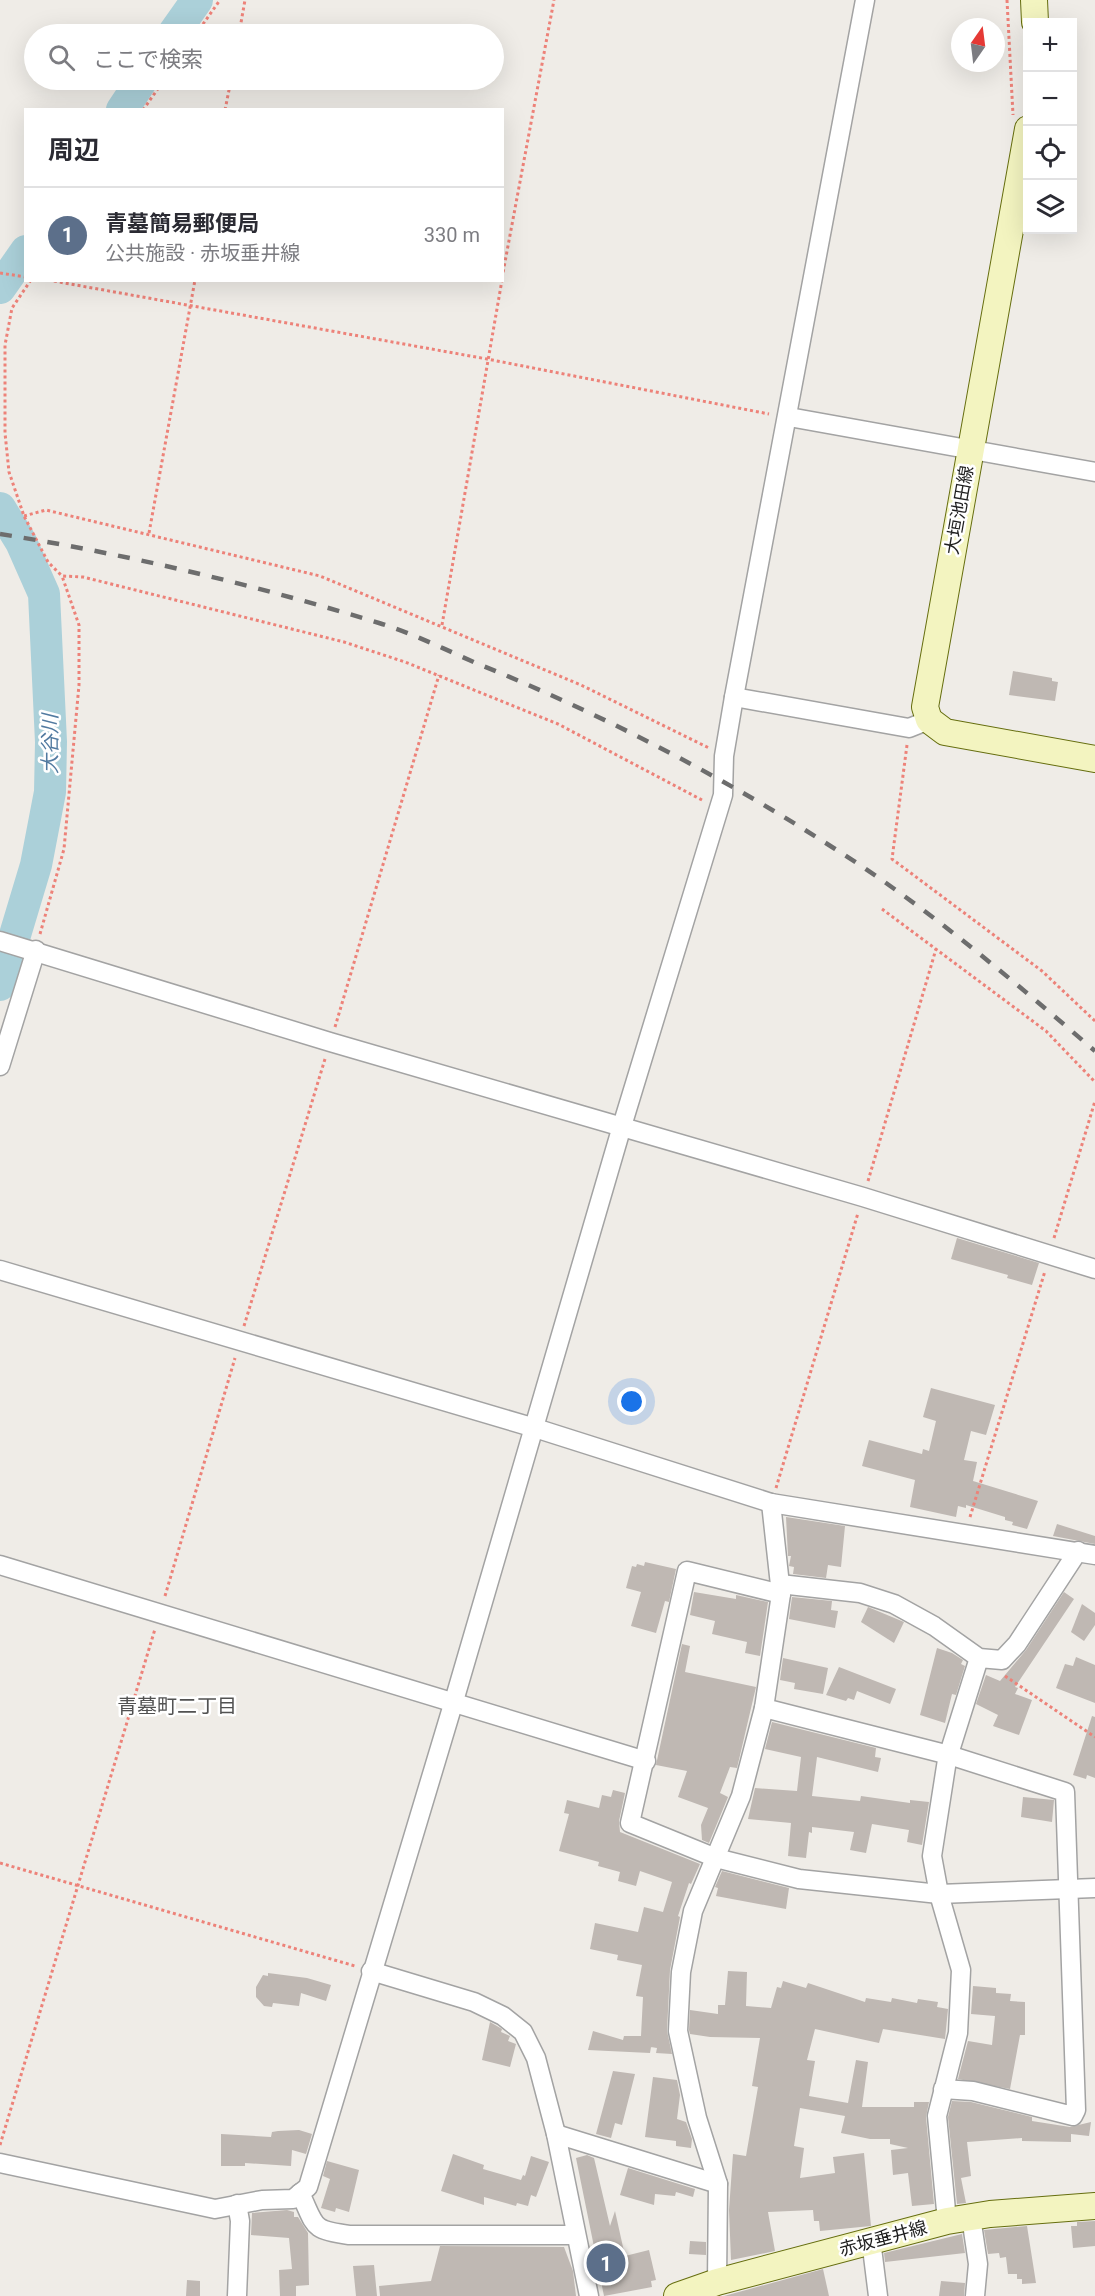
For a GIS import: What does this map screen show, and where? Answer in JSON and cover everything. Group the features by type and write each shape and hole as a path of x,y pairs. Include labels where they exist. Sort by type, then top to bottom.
{"main road":[{"path":"1034,0 1035,18"},
{"name":"大垣池田線","path":"919,724 925,707 1023,151"},
{"path":"919,724 945,732 1095,759"},
{"name":"赤坂垂井線","path":"677,2296 717,2282 871,2240 959,2219 1095,2206"}],"street":[{"path":"0,2163 215,2208 293,2199 308,2187 371,1971 454,1701 622,1126 723,795 724,756 734,697 789,417 865,0"},
{"path":"789,417 1095,472"},
{"path":"734,697 919,724"},
{"path":"0,940 330,1042 863,1197 1095,1269"},
{"path":"0,1066 32,949"},
{"path":"0,1270 534,1428 771,1503 1086,1553 1017,1644 1002,1660 979,1658 934,1626 894,1604 860,1593 780,1589 687,1571 646,1761 630,1823 716,1858 799,1879 939,1894 1095,1888"},
{"path":"717,2282 718,2184 698,2118 678,2031 681,1972 693,1911 741,1796 764,1708 780,1589 771,1503"},
{"path":"0,1565 646,1761"},
{"path":"975,2296 978,2265 959,2219 937,2116 958,2033 961,1970 939,1894 932,1856 949,1755 979,1658"},
{"path":"764,1708 949,1755 1065,1792 1077,2110 1072,2116 973,2091 944,2089"},
{"path":"371,1971 474,2002 503,2016 523,2032 536,2058 556,2134 574,2235 589,2296"},
{"path":"556,2134 718,2184"},
{"path":"300,2193 316,2225 323,2232 349,2235 574,2235"},
{"path":"237,2204 240,2221 237,2296"},
{"path":"871,2240 878,2296"}],"path":[{"path":"203,24 220,0"},
{"path":"241,24 245,0"},
{"path":"504,268 554,0"},
{"path":"1007,0 1013,120 1023,126"},
{"path":"144,108 157,90"},
{"path":"225,108 229,90"},
{"path":"0,273 24,277"},
{"path":"30,282 12,308 5,345 5,433 9,472 24,516 48,562 62,576 79,625 73,767 64,849 32,949"},
{"path":"58,282 190,308 487,359 789,417"},
{"path":"149,533 195,282"},
{"path":"442,625 501,282"},
{"path":"24,516 46,510 320,576 581,685 724,756"},
{"path":"62,576 83,577 344,642 439,675 558,724 695,795 717,811"},
{"path":"0,2146 439,675"},
{"path":"919,724 892,859 1042,971 1095,1021"},
{"path":"882,909 1046,1031 1095,1082"},
{"path":"771,1503 936,949"},
{"path":"965,1533 1095,1101"},
{"path":"979,1658 1095,1737"},
{"path":"0,1863 371,1971"}],"building":[{"path":"1013,671 1052,678 1052,681 1058,682 1055,701 1009,695"},
{"path":"957,1238 1039,1263 1032,1285 1007,1278 1008,1275 951,1259"},
{"path":"931,1388 995,1405 986,1435 971,1431 964,1460 977,1462 973,1481 1038,1501 1027,1529 1012,1525 1013,1522 1005,1520 1005,1517 966,1505 966,1508 958,1506 956,1517 910,1507 915,1480 862,1466 869,1440 922,1454 923,1449 929,1451 936,1421 923,1417"},
{"path":"786,1517 845,1526 841,1567 828,1565 826,1578 793,1574 794,1567 789,1566 791,1556 788,1556"},
{"path":"1057,1524 1095,1536 1095,1544 1053,1536"},
{"path":"645,1562 676,1569 669,1602 665,1601 656,1633 631,1626 641,1592 626,1588 632,1566 636,1567 637,1564 644,1566"},
{"path":"694,1592 736,1599 736,1595 768,1602 760,1656 745,1653 747,1642 712,1634 715,1621 690,1615"},
{"path":"1064,1592 1074,1599 1015,1687 1018,1688 1015,1694 1032,1700 1019,1735 993,1726 998,1715 976,1704 986,1675 1000,1681 1026,1650"},
{"path":"792,1597 832,1601 831,1610 838,1611 835,1628 789,1619"},
{"path":"1082,1604 1095,1613 1095,1625 1084,1641 1071,1632"},
{"path":"868,1607 904,1622 894,1643 861,1622"},
{"path":"682,1644 690,1646 685,1672 756,1687 737,1768 730,1767 720,1793 728,1797 709,1843 702,1840 701,1825 708,1808 678,1797 687,1771 656,1765"},
{"path":"937,1648 963,1660 961,1664 965,1666 956,1695 952,1694 945,1723 920,1715"},
{"path":"1076,1657 1095,1665 1095,1703 1056,1688 1065,1664 1073,1666"},
{"path":"783,1658 828,1668 823,1694 794,1689 795,1683 780,1680"},
{"path":"839,1667 896,1689 890,1704 857,1691 854,1700 848,1698 846,1701 826,1695"},
{"path":"1092,1716 1095,1717 1095,1778 1087,1775 1086,1779 1073,1775"},
{"path":"772,1722 876,1748 875,1757 881,1758 878,1772 817,1757 812,1796 860,1801 861,1796 910,1803 910,1800 929,1802 922,1845 907,1842 909,1830 872,1824 866,1853 850,1850 854,1832 812,1827 812,1833 809,1832 806,1858 788,1856 791,1823 748,1819 755,1788 797,1791 801,1757 765,1749"},
{"path":"613,1790 625,1793 619,1821 620,1832 700,1864 691,1884 689,1883 678,1916 680,1917 670,1970 667,2031 672,2054 656,2053 657,2048 651,2047 650,2053 588,2050 593,2031 623,2040 624,2036 641,2036 643,1997 636,1996 642,1965 617,1960 618,1955 590,1949 595,1923 638,1932 644,1907 663,1912 672,1882 640,1871 636,1886 618,1881 620,1872 598,1866 599,1862 559,1851 569,1814 564,1813 567,1800 599,1808 602,1795 611,1797"},
{"path":"1023,1797 1054,1800 1052,1822 1021,1817"},
{"path":"722,1871 789,1888 786,1909 716,1896 718,1888 715,1887"},
{"path":"728,1971 747,1972 746,2006 771,2008 777,1987 781,1988 783,1981 806,1988 808,1983 865,2002 866,1998 891,2002 892,1998 917,2003 918,1999 938,2002 937,2007 948,2009 945,2039 883,2029 879,2043 815,2029 807,2060 815,2061 809,2096 848,2103 856,2060 868,2062 862,2107 914,2107 914,2102 929,2102 926,2117 934,2204 912,2206 908,2173 893,2175 891,2150 908,2148 890,2144 890,2139 870,2139 841,2133 845,2116 800,2108 794,2146 804,2148 800,2178 835,2173 833,2157 864,2153 871,2226 820,2231 819,2221 814,2221 813,2210 768,2212 775,2251 731,2260 729,2210 733,2154 746,2156 758,2087 752,2086 760,2038 710,2037 690,2034 689,2030 690,2010 718,2014 718,2005 725,2005"},
{"path":"268,1973 307,1978 331,1985 326,2001 301,1993 299,2006 273,2003 272,2007 264,2006 256,1997 256,1987 263,1975 268,1976"},
{"path":"973,1986 996,1988 996,1993 1011,1994 1010,2001 1025,2002 1025,2035 1020,2035 1010,2089 958,2079 968,2041 992,2045 995,2016 971,2014"},
{"path":"490,2022 502,2029 501,2032 510,2036 508,2041 516,2044 510,2067 482,2060"},
{"path":"613,2071 635,2074 622,2125 615,2123 611,2138 596,2134"},
{"path":"653,2077 677,2080 680,2095 677,2119 686,2122 692,2139 691,2148 676,2146 676,2141 645,2137"},
{"path":"952,2101 971,2102 1032,2117 1032,2121 1070,2127 1091,2122 1089,2136 1071,2134 1071,2142 1022,2141 1022,2138 967,2142 971,2176 961,2178 966,2203 957,2204 948,2117"},
{"path":"299,2130 312,2134 306,2154 292,2150 291,2166 245,2163 245,2166 221,2166 221,2134 271,2137 272,2132"},
{"path":"453,2154 484,2165 483,2169 521,2180 523,2175 525,2176 531,2156 549,2162 536,2197 531,2195 528,2206 517,2203 516,2206 484,2197 484,2205 441,2191"},
{"path":"587,2155 594,2158 610,2226 615,2211 625,2256 649,2250 656,2280 651,2281 652,2287 604,2296 576,2158"},
{"path":"327,2161 359,2170 349,2212 336,2208 335,2212 321,2208 330,2179 323,2176"},
{"path":"628,2168 695,2189 693,2197 676,2192 675,2196 655,2194 654,2205 620,2195"},
{"path":"287,2210 294,2212 294,2217 298,2217 308,2233 309,2285 296,2286 296,2296 280,2296 279,2270 292,2269 289,2238 251,2235 252,2213"},
{"path":"1095,2221 1095,2246 1073,2248 1071,2226 1077,2226 1077,2222"},
{"path":"1027,2226 1036,2283 1022,2284 1022,2279 1017,2279 1017,2274 1008,2274 1006,2257 1000,2258 999,2253 988,2254 984,2230"},
{"path":"962,2234 965,2253 885,2262 884,2253"},
{"path":"690,2241 706,2242 706,2255 689,2254"},
{"path":"440,2246 564,2247 573,2271 576,2296 380,2296 379,2286 431,2281"},
{"path":"374,2265 377,2296 356,2296 353,2266"},
{"path":"823,2269 829,2296 724,2296"},
{"path":"187,2280 200,2281 200,2296 186,2296"},
{"path":"941,2281 965,2283 964,2296 939,2296"}],"waterway":[{"name":"大谷川","path":"180,24 197,0"},
{"name":"大谷川","path":"123,108 135,90"},
{"name":"大谷川","path":"0,288 24,254"},
{"name":"大谷川","path":"0,508 21,542 44,594 51,742 50,792 36,865 0,985"}],"railway":[{"path":"0,534 95,551 238,583 379,623 522,682 613,724 703,770 790,820 867,870 967,944 1095,1051"}],"place":[{"name":"青墓簡易郵便局","path":"606,2263"}],"district":[{"name":"青墓町二丁目","path":"177,1706"}]}
